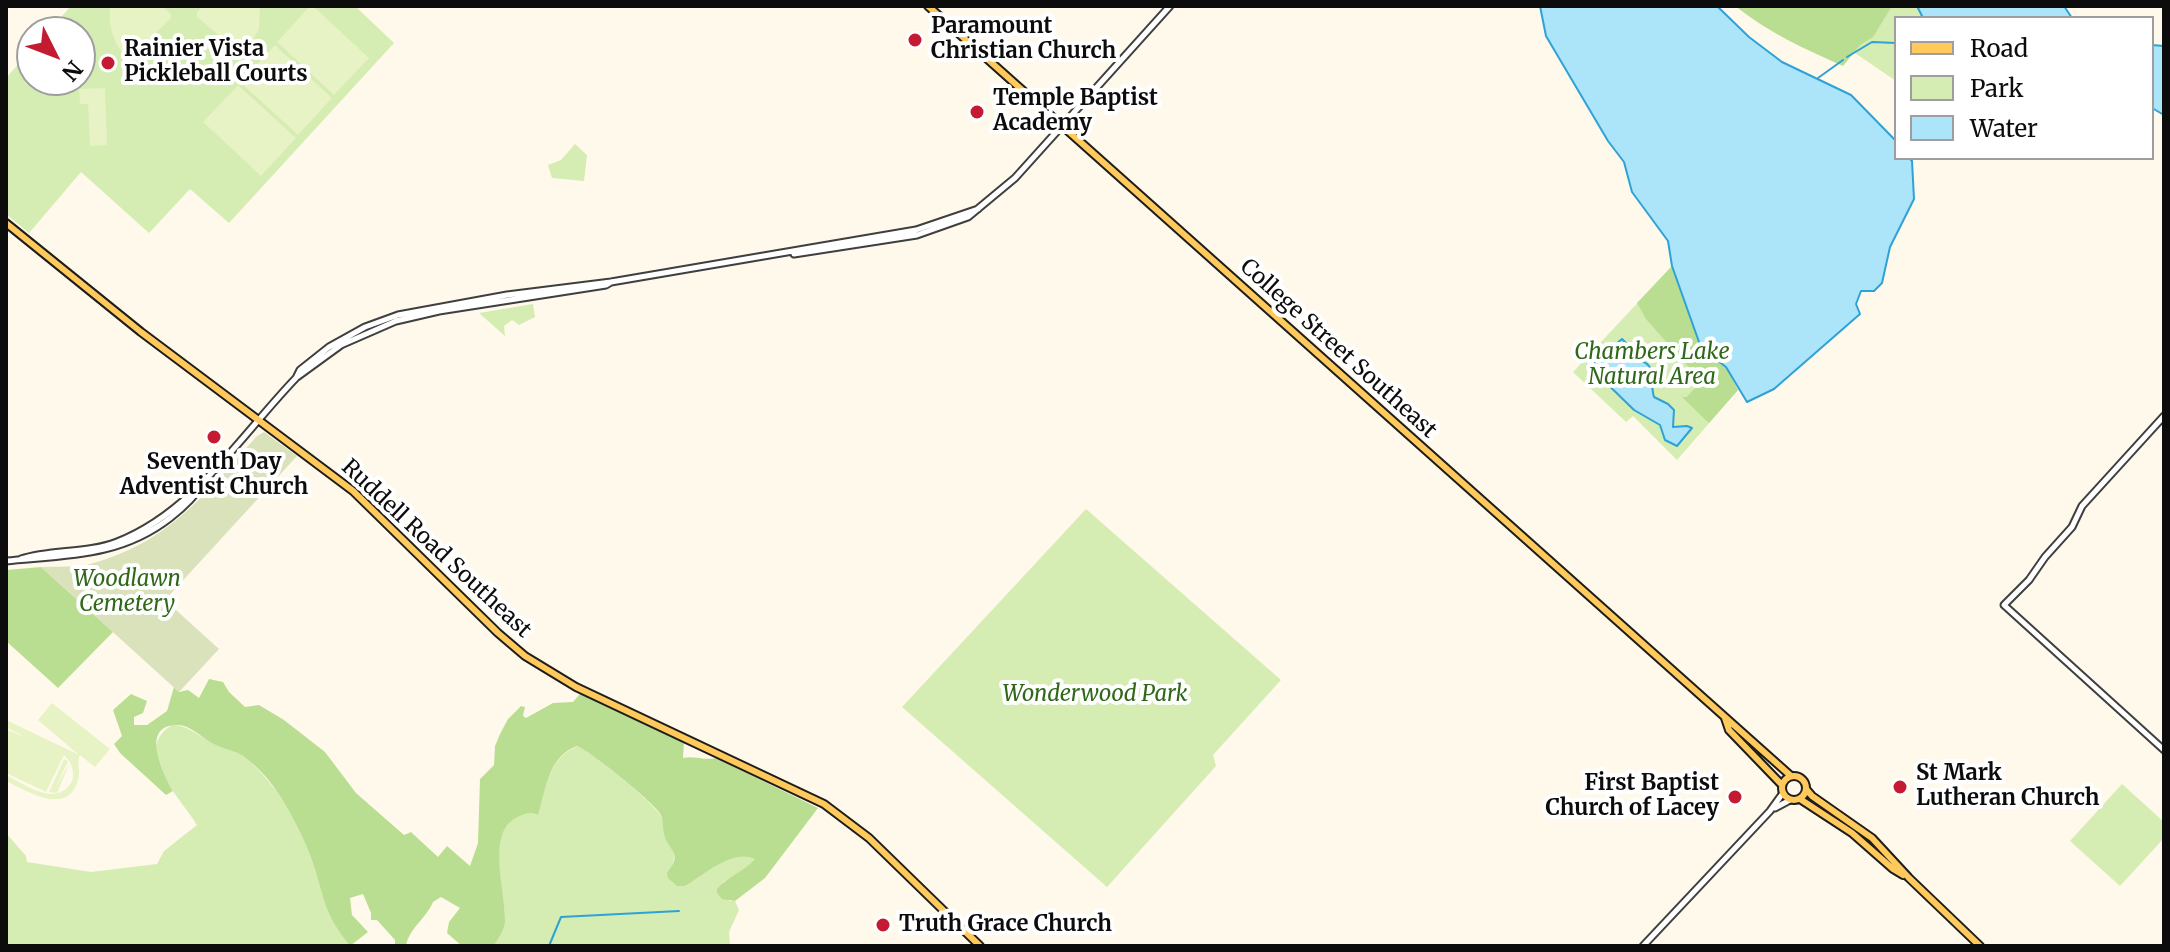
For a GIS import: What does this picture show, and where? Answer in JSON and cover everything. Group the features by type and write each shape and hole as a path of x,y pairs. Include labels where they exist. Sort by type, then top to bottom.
{"main road":[{"name":"College Street Southeast","path":"928,6 1791,776"},
{"name":"Ruddell Road Southeast","path":"6,223 141,332 363,500 525,656 576,687 824,804 869,838 980,946"},
{"name":"College Street Southeast","path":"1725,718 1729,730 1782,785"},
{"path":"1909,878 1893,869 1852,833 1800,799 1790,800 1783,793 1782,785 1791,776 1801,778 1812,796 1872,838 1980,946"},
{"path":"1800,799 1806,789"}],"street":[{"path":"6,561 87,550 133,536 161,520 207,478 296,378 341,345 396,321 439,311 916,230 978,209 1015,178 1170,6"},
{"path":"2164,416 2082,506 2072,527 2029,580 2004,605 2164,750"},
{"path":"1643,946 1770,811 1783,793"},
{"path":"1770,811 1790,800"}],"green space":[{"path":"71,6 355,6 394,43 229,223 190,189 149,233 81,172 29,233 6,214 6,78 16,67 16,96 96,96 96,16 62,16"},
{"path":"110,6 162,6 171,18 132,57 127,57 112,34"},
{"path":"203,6 260,6 259,29 247,52 240,53 197,17"},
{"path":"310,6 369,58 334,95 277,42"},
{"path":"1735,6 1892,6 1873,37 1860,45 1843,66 1760,24"},
{"path":"1786,6 1917,6 1924,16 1894,16 1894,80"},
{"path":"275,45 332,98 298,135 240,82"},
{"path":"238,85 296,138 261,176 203,122"},
{"path":"96,88 105,88 107,145 90,146 88,104 80,104 79,96 96,96"},
{"path":"575,144 587,155 584,181 552,178 548,165 561,160"},
{"name":"Chambers Lake Natural Area","path":"1672,266 1684,296 1738,390 1677,460 1633,416 1626,422 1573,372"},
{"path":"1672,266 1704,351 1726,367 1738,390 1709,423 1682,397 1687,397 1700,382 1699,379 1646,319 1637,303"},
{"path":"533,304 535,317 519,325 512,320 504,326 505,336 479,313"},
{"name":"Woodlawn Cemetery","path":"264,432 297,456 165,600 219,649 179,692 41,567 90,564 142,543 184,514"},
{"name":"Wonderwood Park","path":"1086,509 1281,680 1213,755 1216,766 1107,887 902,707"},
{"path":"41,567 113,632 58,688 6,641 6,570"},
{"path":"209,679 223,682 245,707 259,705 284,720 325,752 356,793 404,835 411,832 438,857 447,846 470,866 478,843 480,779 494,765 495,746 508,719 521,706 525,707 523,716 526,718 553,703 573,702 580,694 684,742 683,758 716,758 818,808 765,878 735,901 722,899 717,889 755,859 737,857 728,860 685,886 677,886 668,878 667,873 675,856 666,840 657,809 622,778 577,746 567,751 554,766 538,815 523,815 514,819 501,839 499,852 505,923 494,946 462,946 447,933 449,922 460,908 441,897 433,902 410,934 406,946 395,946 395,940 377,920 371,920 363,894 350,898 352,915 368,932 350,946 327,909 311,858 294,820 273,786 252,763 186,727 176,725 165,728 156,742 160,764 173,791 166,795 114,744 122,736 113,710 131,694 147,701 143,713 134,717 134,725 147,725 167,711 174,687 179,692 188,690 199,698"},
{"path":"52,703 110,749 95,767 80,755 79,776 73,791 56,799 35,795 6,781 6,775 37,791 54,794 70,784 72,769 64,755 46,792 6,773 6,729 27,738 6,727 6,720 79,755 38,720"},
{"path":"172,725 188,729 240,754 266,779 288,808 305,839 328,909 350,946 6,946 6,833 26,856 27,862 91,872 157,864 164,851 197,825 171,789 157,761 156,748 160,735"},
{"path":"578,746 636,790 661,816 676,851 672,866 685,886 729,859 747,856 756,859 744,871 723,882 729,901 735,901 739,910 729,932 730,946 494,946 505,923 499,853 505,828 519,816 537,815 554,766 568,751"},
{"path":"64,759 68,761 56,787 70,762 57,793 49,792"},
{"path":"2122,784 2164,822 2164,838 2120,886 2070,841"}],"water":[{"path":"1540,6 1717,6 1749,37 1782,62 1851,95 1894,139 1894,160 1912,161 1914,199 1890,247 1882,283 1874,291 1861,291 1856,304 1860,314 1774,389 1747,402 1726,367 1704,350 1672,266 1668,241 1632,192 1624,162 1608,141 1546,36"},
{"path":"1917,6 2064,6 2071,16 1922,16"},
{"path":"2154,45 2164,46 2164,115 2154,109"},
{"path":"1622,339 1629,346 1629,358 1650,367 1654,397 1674,410 1673,427 1692,428 1677,446 1665,440 1660,425 1634,410 1594,371 1595,361"}],"waterway":[{"path":"1847,57 1872,42 1894,43"},
{"path":"1818,78 1843,60"},
{"path":"549,946 561,917 679,911"}],"place":[{"name":"Paramount Christian Church","path":"915,40"},
{"name":"Rainier Vista Pickleball Courts","path":"108,63"},
{"name":"Temple Baptist Academy","path":"977,112"},
{"name":"Seventh Day Adventist Church","path":"214,437"},
{"name":"St Mark Lutheran Church","path":"1900,787"},
{"name":"First Baptist Church of Lacey","path":"1735,797"},
{"name":"Truth Grace Church","path":"883,925"}]}
